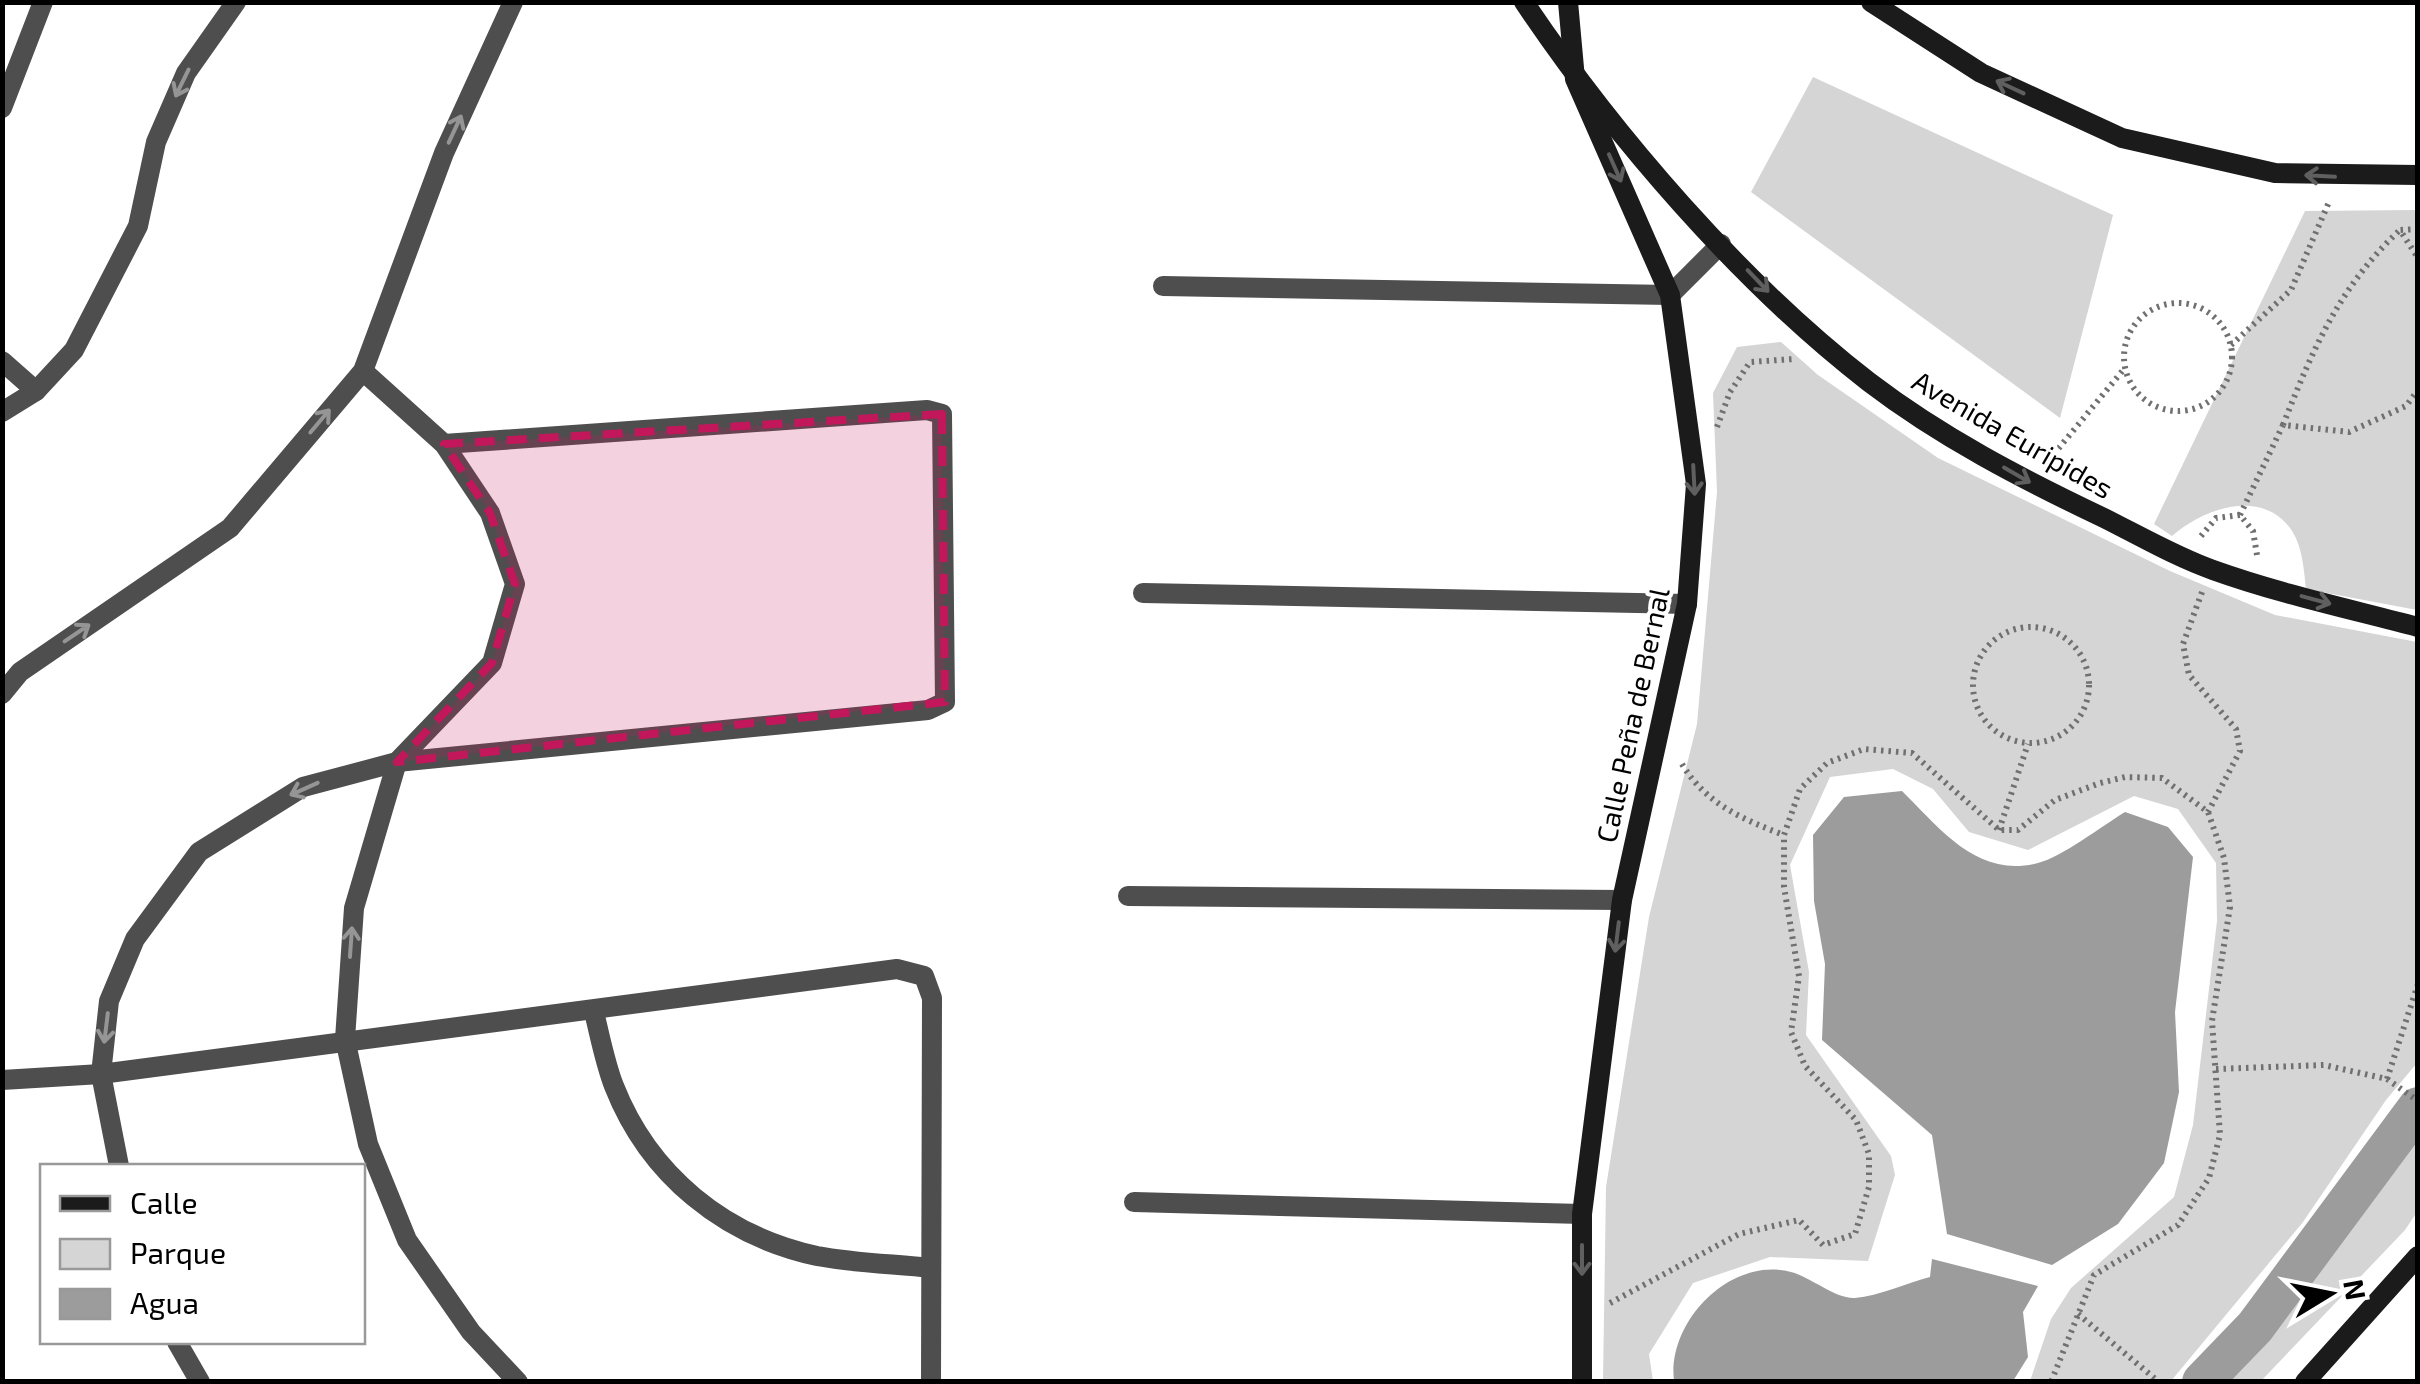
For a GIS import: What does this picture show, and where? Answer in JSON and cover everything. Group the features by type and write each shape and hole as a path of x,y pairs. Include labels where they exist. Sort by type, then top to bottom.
{"street":[{"path":"2,108 43,2"},
{"path":"2,412 36,391 74,350 138,226 156,142 186,73 236,2"},
{"path":"2,694 20,672 230,528 363,371 444,153 514,2"},
{"path":"1524,2 1576,79"},
{"path":"1568,2 1576,79"},
{"path":"1871,2 1980,73 2122,138 2274,173 2418,174"},
{"name":"Avenida Euripides","path":"1576,79 1721,244 1785,310 1868,381 1932,426 2030,483 2210,569 2418,627"},
{"name":"Calle Peña de Bernal","path":"1576,79 1670,295 1696,484 1686,604 1657,723 1622,900 1582,1214 1582,1382"},
{"path":"1163,286 1670,295 1721,244"},
{"path":"2,361 36,391"},
{"path":"363,371 444,444 490,513 515,584 492,663 397,762 354,908 345,1039 368,1144 407,1240 470,1332 518,1382"},
{"path":"119,1164 101,1074 109,1002 134,939 199,852 303,786 397,762 928,710 945,702 942,414 927,410 444,444"},
{"path":"1143,593 1686,604"},
{"path":"1128,896 1622,900"},
{"path":"2,1080 101,1074 345,1039 594,1012 897,969 924,976 932,998 930,1382"},
{"path":"594,1012 614,1086 652,1157 709,1212 765,1242 818,1256 931,1268"},
{"path":"1134,1202 1582,1214"},
{"path":"2305,1382 2418,1256"},
{"path":"178,1344 200,1382"}],"path":[{"path":"2231,345 2291,290 2326,213 2335,176"},
{"path":"2240,515 2283,425 2319,335 2365,262 2400,230 2418,230"},
{"path":"2400,230 2418,258"},
{"path":"2030,483 2125,368 2128,335 2150,310 2166,304 2200,306 2214,316 2231,345 2228,379 2205,404 2190,410 2156,406 2142,398 2125,368"},
{"path":"1716,429 1730,392 1750,362 1787,357 1803,362"},
{"path":"2283,425 2349,432 2406,406 2418,390"},
{"path":"2188,559 2216,518 2240,515"},
{"path":"2240,515 2253,531 2257,554 2252,583"},
{"path":"2208,812 2240,751 2236,730 2189,675 2183,644 2210,569"},
{"path":"2021,626 2044,627 2066,637 2081,655 2089,676 2087,700 2066,733 2028,744 2004,737 1985,722 1973,699 1973,674 1982,652 2000,634 2021,626"},
{"path":"1657,723 1698,790 1736,816 1784,836"},
{"path":"1999,830 2028,744"},
{"path":"1582,1316 1739,1234 1799,1220 1823,1245 1855,1234 1869,1186 1869,1154 1856,1120 1805,1066 1791,1032 1799,976 1784,887 1784,836 1800,789 1827,763 1864,749 1912,753 1999,830 2018,830 2055,800 2125,776 2162,778 2208,812 2224,858 2230,908 2212,1022 2220,1136 2210,1178 2178,1225 2094,1274 2051,1382"},
{"path":"2387,1079 2418,984"},
{"path":"2216,1069 2324,1066 2387,1079 2418,1101"},
{"path":"2078,1314 2159,1382"}],"highlighted area":[{"path":"942,414 945,702 397,762 492,663 515,584 490,513 444,444"}],"green space":[{"path":"1813,77 2113,215 2060,418 1751,192"},
{"path":"2417,210 2417,610 2306,589 2294,534 2278,516 2263,509 2248,506 2215,511 2172,536 2154,524 2305,211"},
{"path":"1781,342 1818,375 1938,458 2170,571 2275,615 2417,642 2417,1063 2386,1100 2303,1222 2171,1381 2030,1381 2051,1319 2071,1288 2174,1197 2193,1125 2217,921 2216,863 2178,809 2134,796 2028,850 1969,832 1933,789 1893,769 1830,777 1790,865 1809,972 1806,1035 1891,1156 1895,1175 1868,1261 1770,1257 1693,1283 1649,1354 1653,1381 1603,1381 1606,1187 1649,917 1697,724 1717,492 1713,393 1737,347"},
{"path":"2417,1124 2417,1212 2405,1230 2261,1381 2219,1381 2319,1269"}],"water":[{"path":"1902,791 1961,847 1996,864 2016,866 2048,860 2125,812 2168,827 2193,857 2175,1012 2179,1092 2164,1163 2118,1224 2052,1265 1947,1234 1932,1135 1822,1040 1825,964 1814,901 1813,835 1844,797"},
{"path":"1932,1259 2038,1286 2023,1312 2028,1357 2013,1381 1674,1381 1681,1337 1692,1316 1725,1284 1746,1274 1768,1270 1791,1272 1839,1295 1855,1298 1930,1277"}],"waterway":[{"path":"2202,1382 2255,1327 2418,1107"}]}
